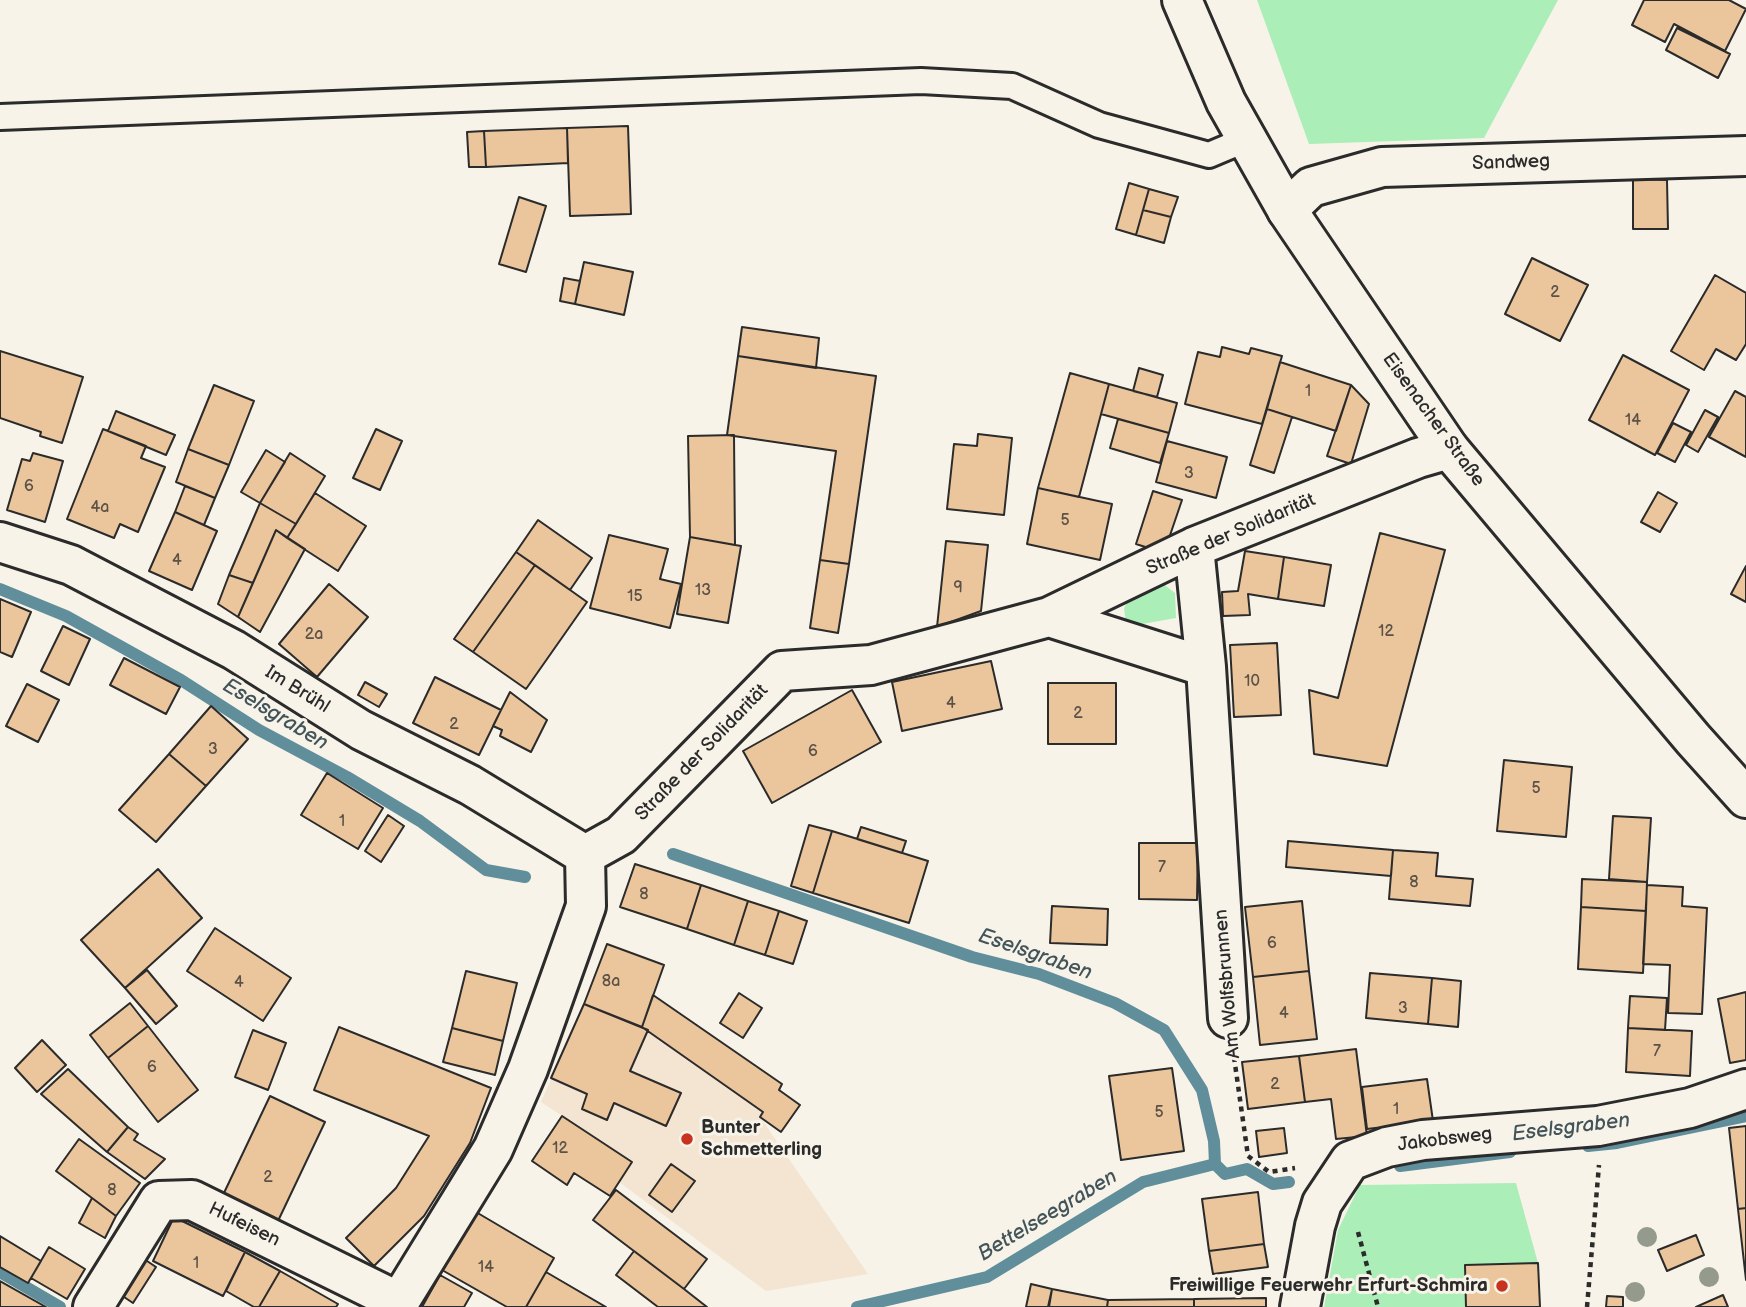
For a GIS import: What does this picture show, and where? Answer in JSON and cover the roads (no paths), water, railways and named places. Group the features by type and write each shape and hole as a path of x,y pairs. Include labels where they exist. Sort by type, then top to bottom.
{"street":[{"name":"Eisenacher Straße","path":"1182,0 1226,102 1287,209 1449,449 1693,740 1746,798"},
{"name":"Sandweg","path":"1287,209 1311,187 1382,167 1746,156"},
{"name":"Straße der Solidarität","path":"585,855 621,835 782,671 871,665 1049,618 1194,547 1418,458 1449,449"},
{"name":"Im Brühl","path":"0,542 71,565 234,650 361,730 470,785 585,855"},
{"name":"Am Wolfsbrunnen","path":"1194,547 1206,667 1228,1018"},
{"path":"1049,618 1206,667"},
{"path":"398,1304 492,1149 528,1069 586,906 585,855"},
{"name":"Jakobsweg","path":"1300,1307 1322,1203 1350,1161 1387,1147 1423,1140 1598,1126 1690,1108 1746,1089"},
{"name":"Hufeisen","path":"93,1307 159,1201 192,1199 398,1304"}],"lane":[{"path":"0,117 921,81 1012,86 1100,125 1209,155 1247,139"}],"waterway":[{"name":"Eselsgraben","path":"0,589 66,616 181,680 259,730 347,777 420,821 486,870 525,877"},
{"name":"Eselsgraben","path":"673,854 972,957 1039,974 1115,1003 1164,1030 1202,1090 1214,1141 1215,1164 1225,1174 1247,1169 1273,1184 1289,1182"},
{"name":"Eselsgraben","path":"1588,1146 1617,1143 1746,1116"},
{"name":"Eselsgraben","path":"1400,1166 1510,1152"},
{"name":"Bettelseegraben","path":"857,1307 987,1277 1143,1182 1215,1164"},
{"name":"Bettelseegraben","path":"0,1272 60,1307"}],"place":[{"name":"Bunter Schmetterling","path":"687,1139"},
{"name":"Freiwillige Feuerwehr Erfurt-Schmira","path":"1502,1286"}]}
